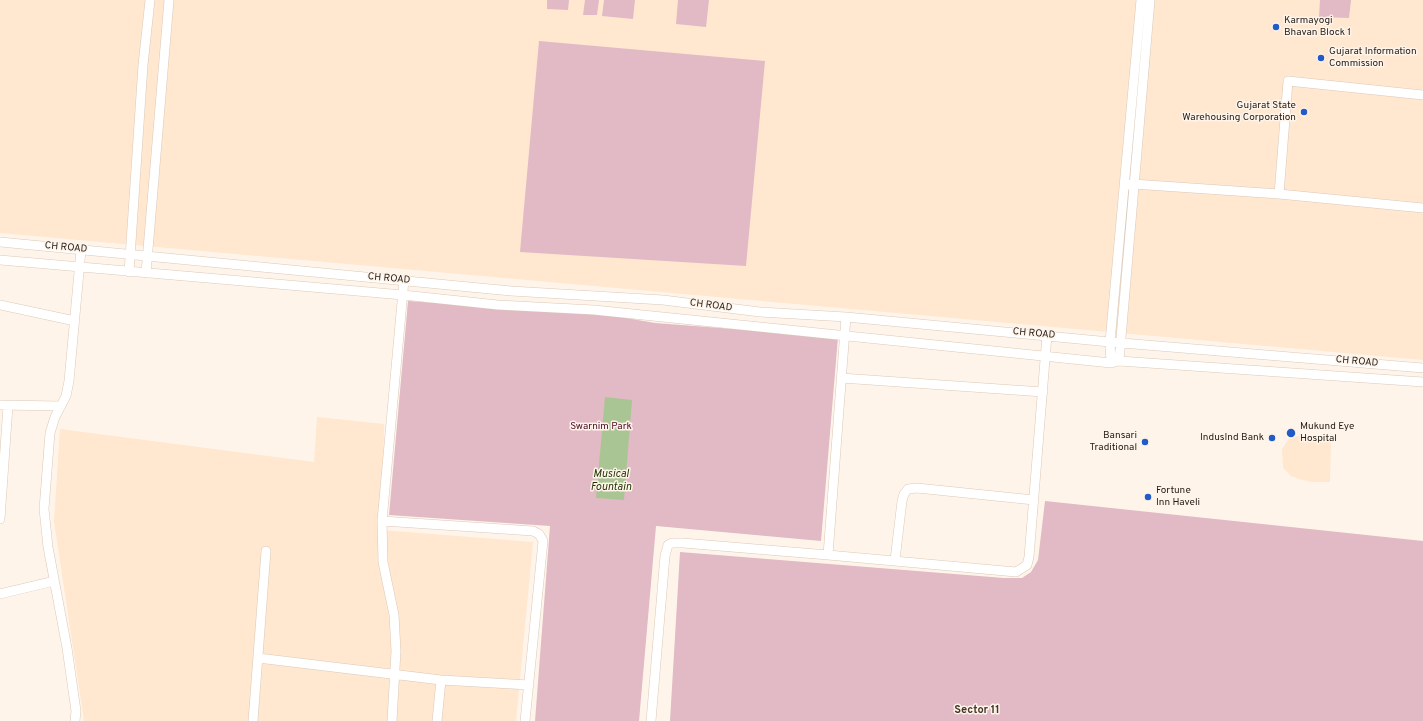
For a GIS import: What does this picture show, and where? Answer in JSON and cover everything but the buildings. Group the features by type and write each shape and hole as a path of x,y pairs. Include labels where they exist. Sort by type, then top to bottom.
{"street":[{"path":"129,272 143,65 150,0"},
{"path":"146,273 169,0"},
{"path":"1115,362 1120,342 1141,0"},
{"path":"1115,362 1110,342 1150,0"},
{"path":"1278,194 1288,81 1423,95"},
{"path":"1129,184 1278,194 1423,208"},
{"name":"CH ROAD","path":"0,242 511,291 663,300 760,312 846,316 1110,342 1423,368"},
{"path":"75,721 76,711 67,648 44,524 44,510 50,433 52,423 66,396 69,380 81,250"},
{"name":"CH ROAD","path":"0,260 403,295 509,306 602,311 1045,357 1423,382"},
{"path":"392,721 395,674 394,614 383,562 382,521 404,280"},
{"path":"0,305 75,321"},
{"path":"828,554 846,316"},
{"path":"651,721 665,556 668,545 672,543 828,554 1016,572 1027,565 1034,500 1047,336"},
{"path":"842,378 1043,392"},
{"path":"0,519 4,406 61,406"},
{"path":"895,560 902,501 904,494 908,490 917,488 1034,500"},
{"path":"382,521 533,531 539,534 543,541 525,721"},
{"path":"253,721 266,551"},
{"path":"0,594 54,581"},
{"path":"258,658 441,680 529,685"},
{"path":"437,721 441,680"}],"shaded area":[{"path":"0,0 1423,0 1423,360 0,233"},
{"path":"317,417 384,424 382,530 533,542 516,721 84,721 54,521 60,429 314,462"},
{"path":"1301,436 1331,440 1330,482 1311,482 1299,479 1291,476 1283,468 1282,449 1290,437"}],"green space":[{"path":"547,0 569,0 568,10 547,9"},
{"path":"585,0 599,0 597,15 583,15"},
{"path":"604,0 635,0 633,19 602,16"},
{"path":"678,0 709,0 706,27 676,24"},
{"path":"1320,0 1351,0 1349,18 1319,17"},
{"path":"539,41 765,61 746,266 520,252"},
{"name":"Swarnim Park","path":"408,301 609,315 655,323 838,337 821,541 656,526 639,721 535,721 550,526 389,515"},
{"path":"1045,501 1423,541 1423,721 670,721 680,552 1004,578 1022,578 1031,572 1038,560"}],"water":[{"name":"Musical Fountain","path":"605,397 632,400 624,500 596,498"}],"place":[{"name":"Karmayogi Bhavan Block 1","path":"1276,27"},
{"name":"Gujarat Information Commission","path":"1321,58"},
{"name":"Gujarat State Warehousing Corporation","path":"1304,112"},
{"name":"Mukund Eye Hospital","path":"1291,433"},
{"name":"IndusInd Bank","path":"1272,438"},
{"name":"Bansari Traditional","path":"1145,442"},
{"name":"Fortune Inn Haveli","path":"1148,497"}],"district":[{"name":"Sector 11","path":"977,711"}]}
